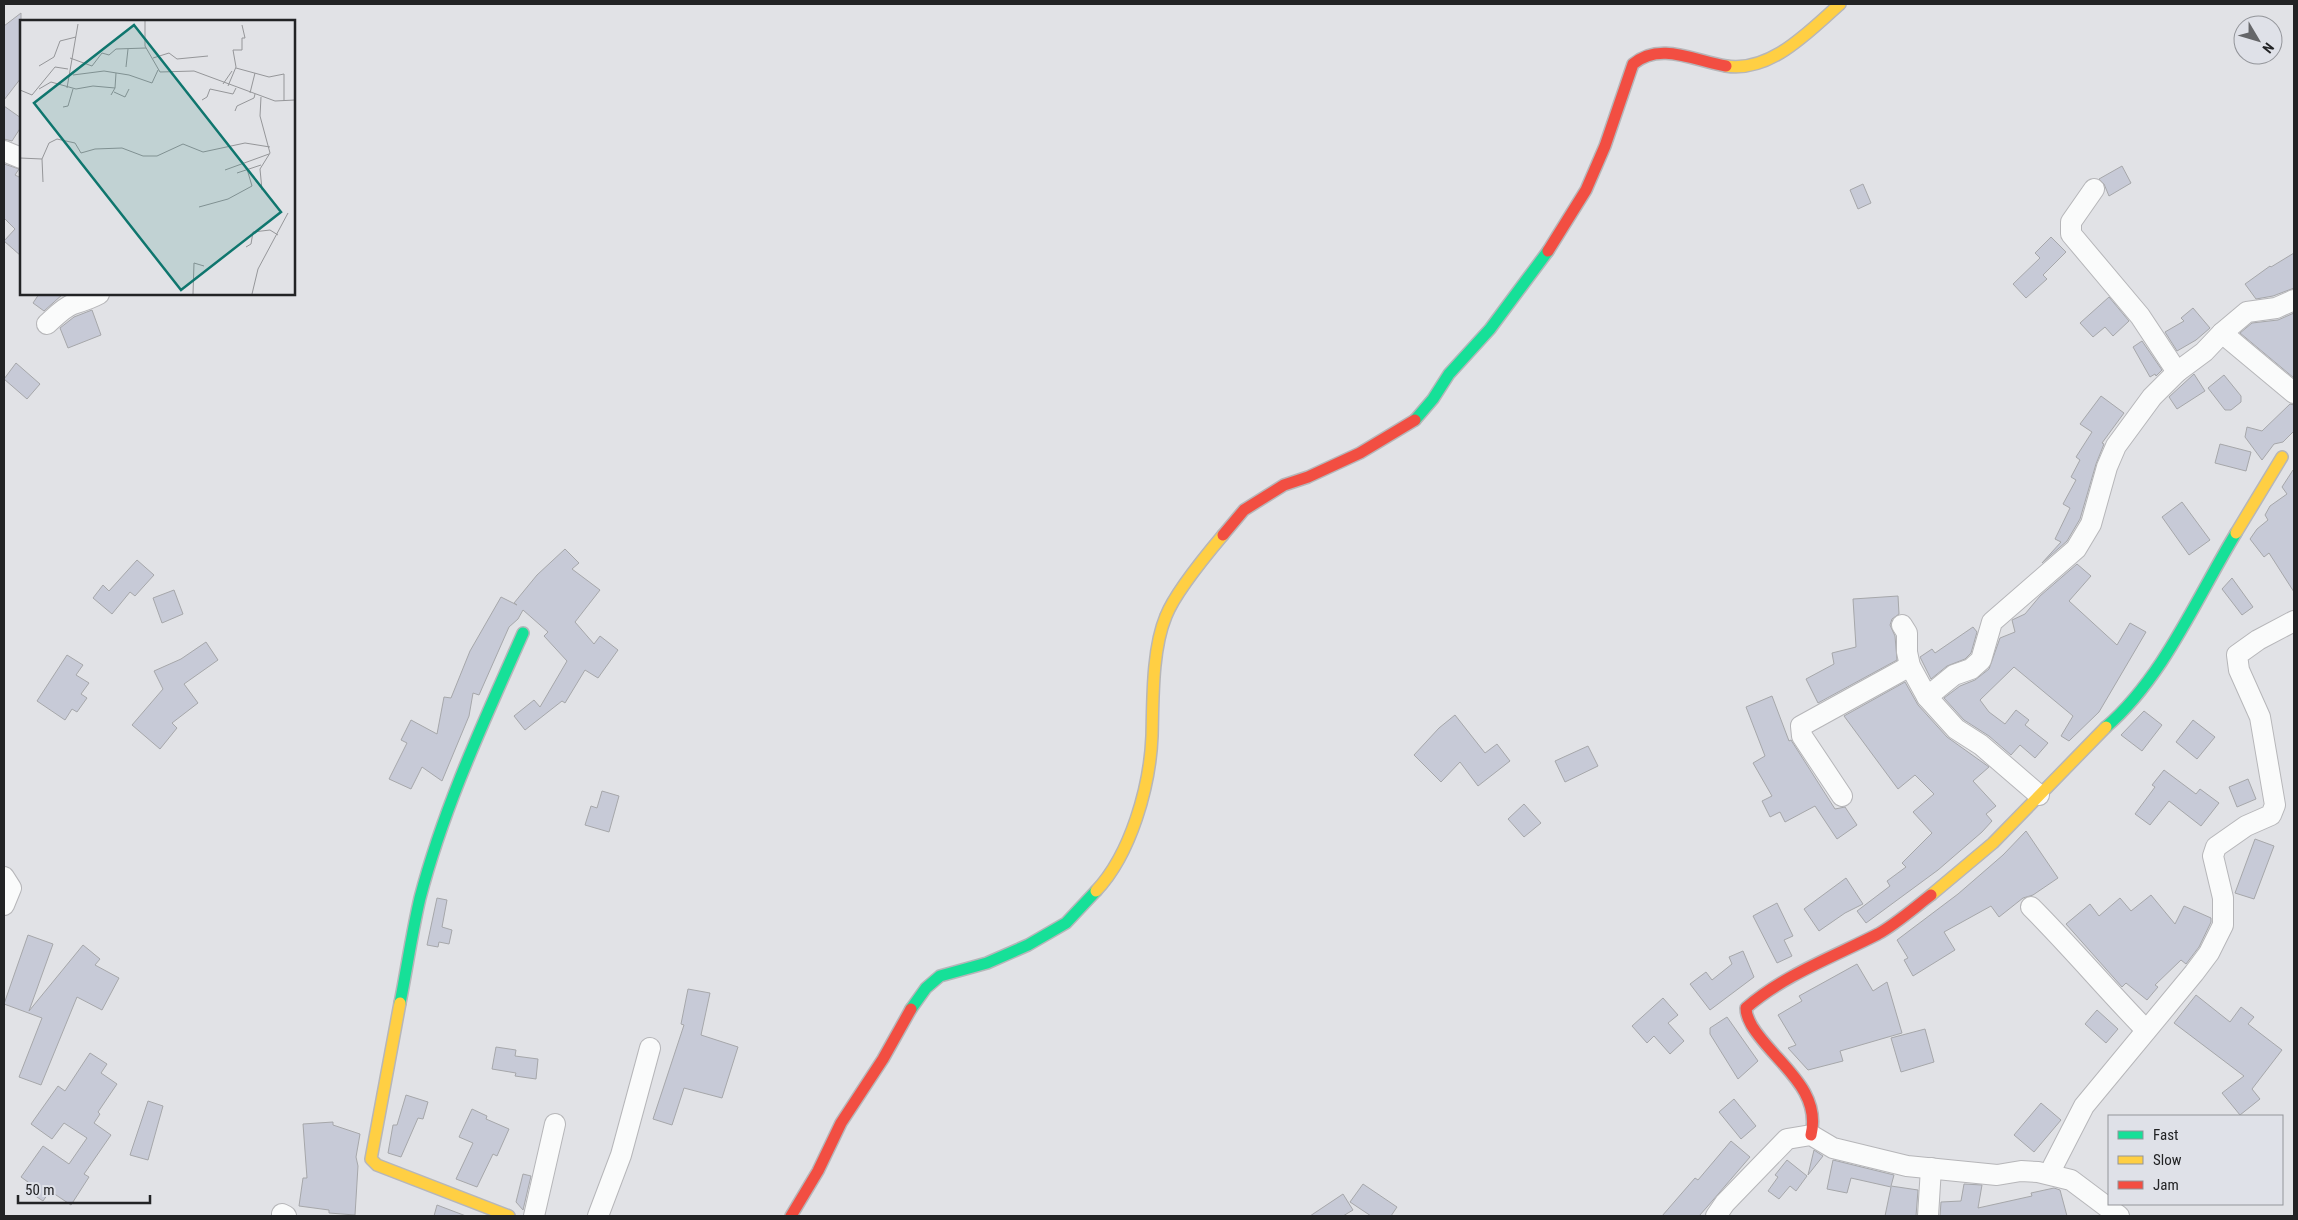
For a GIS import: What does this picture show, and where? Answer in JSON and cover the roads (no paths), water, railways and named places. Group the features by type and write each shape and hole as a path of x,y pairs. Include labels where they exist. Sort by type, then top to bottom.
{"street":[{"path":"792,1216 818,1171 841,1123 883,1059 912,1007 926,988 940,976 987,963 1028,945 1066,923 1102,885 1115,865 1126,847 1146,785 1152,737 1154,672 1166,615 1209,551 1244,510 1284,485 1308,477 1360,452 1403,428 1422,413 1449,374 1490,328 1541,262 1586,190 1605,146 1632,64 1636,58 1654,52 1750,67 1779,52 1840,4"},
{"path":"4,151 20,158"},
{"path":"2094,188 2071,222 2071,234 2140,316 2177,372"},
{"path":"47,324 62,310 73,304 86,302 97,295"},
{"path":"1927,697 1954,675 1971,669 1981,660 1992,622 2076,549 2091,524 2107,467 2116,446 2152,397 2177,372 2204,352 2222,333 2247,312 2276,308 2294,300"},
{"path":"2222,333 2294,393"},
{"path":"1810,1135 1815,1124 1812,1106 1795,1077 1762,1042 1748,1018 1746,1008 1761,995 1812,966 1880,934 1948,882 1993,843 2099,733 2122,714 2146,683 2191,613 2229,544 2282,457"},
{"path":"2049,1174 2084,1106 2204,960 2220,932 2223,898 2213,856 2216,847 2246,826 2266,818 2274,810 2274,798 2260,718 2239,670 2237,656 2258,640 2294,621"},
{"path":"1902,625 1907,633 1906,652 1910,666 1927,697 1956,729 1981,745 2039,795"},
{"path":"509,1216 377,1165 371,1158 420,899 435,849 471,750 523,632"},
{"path":"1842,796 1802,736 1801,726 1910,666"},
{"path":"4,877 11,888 4,905"},
{"path":"2031,907 2077,954 2146,1030"},
{"path":"598,1216 621,1155 650,1048"},
{"path":"534,1216 555,1124"},
{"path":"1716,1216 1725,1202 1787,1139 1810,1135 1833,1148 1907,1166 1996,1175 2020,1171 2049,1174 2071,1180 2119,1216"},
{"path":"1928,1216 1931,1168"}]}
